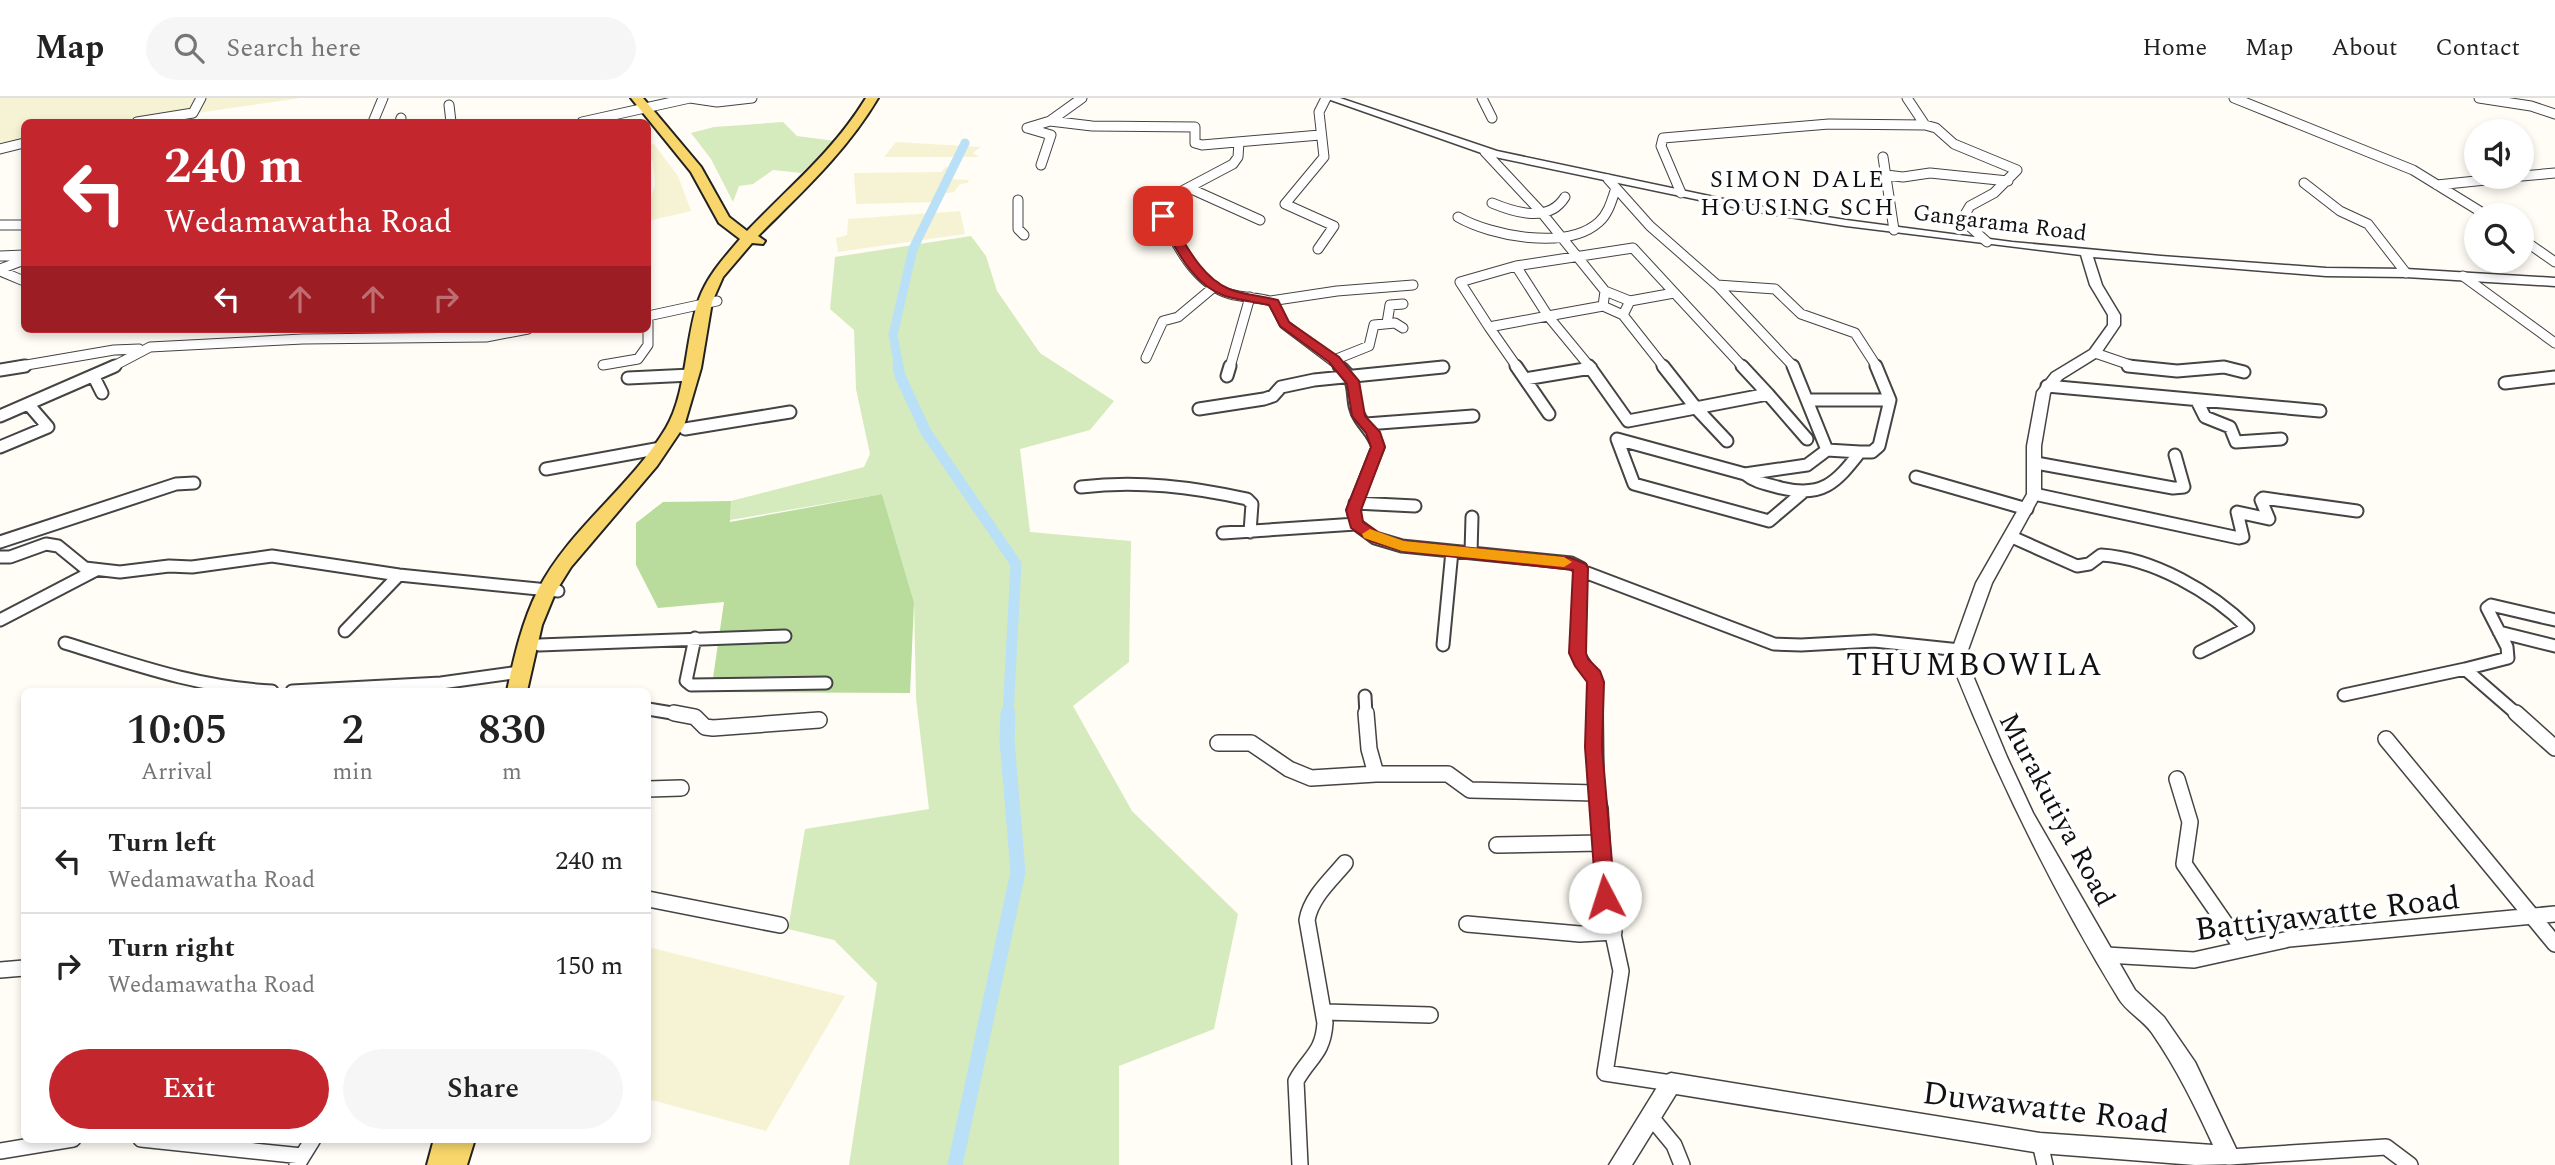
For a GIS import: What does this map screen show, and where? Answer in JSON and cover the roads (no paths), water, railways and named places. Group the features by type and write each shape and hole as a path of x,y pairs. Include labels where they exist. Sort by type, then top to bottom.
{"main road":[{"path":"529,688 553,590 664,461 685,429 700,391 716,276 729,258 757,237 853,130 872,98"},
{"path":"647,103 698,173 714,209 757,237"},
{"path":"519,682 532,625 553,590 565,562 661,448 676,426 711,302 770,216 793,197"},
{"path":"735,224 770,216"},
{"path":"729,258 735,224"},
{"path":"440,1165 446,1143"},
{"path":"454,1165 461,1143"}],"street":[{"path":"176,119 193,113 201,98"},
{"path":"374,119 383,98"},
{"path":"592,119 647,103 691,98 717,102 752,98"},
{"path":"1041,165 1051,135 1026,129 1050,121 1082,98"},
{"path":"1318,249 1334,226 1284,204 1324,157 1319,112 1328,98"},
{"name":"Gangarama Road","path":"1328,98 1485,152 1612,184 1681,193 1776,212 1894,230 2086,254 2326,272 2406,273 2555,282"},
{"path":"1482,98 1492,118"},
{"path":"1907,98 1925,125"},
{"path":"2234,98 2394,162 2466,203"},
{"path":"2479,98 2531,106 2555,114"},
{"path":"449,106 451,119"},
{"path":"1050,121 1091,126 1195,127 1195,143 1202,145 1320,135"},
{"path":"1681,193 1661,146 1663,138 1829,124 1925,125 1936,128 1954,144 2017,170 1994,194 1970,205 1965,216 1967,223 1987,242"},
{"path":"1239,142 1238,158 1234,164 1172,200 1163,216 1195,267 1215,286 1227,292 1270,301 1413,285"},
{"path":"0,149 21,144"},
{"path":"1485,152 1542,213 1605,291 1630,301 1674,293"},
{"path":"1883,157 1894,230"},
{"path":"1886,175 1903,177 1930,173 2008,180"},
{"path":"2534,175 2555,173"},
{"path":"2437,185 2464,182"},
{"path":"2304,183 2340,211 2368,224 2406,273"},
{"path":"1458,217 1472,225 1512,236 1560,235 1595,225 1604,217 1612,184"},
{"path":"1612,184 1650,226 1717,285 1792,363 1827,450"},
{"path":"1189,188 1260,220"},
{"path":"1492,203 1514,211 1542,213 1555,210 1565,197"},
{"path":"1018,200 1018,229 1024,235"},
{"path":"0,225 21,225"},
{"path":"2534,247 2555,262"},
{"path":"1549,414 1460,282 1516,266 1633,248 1807,439"},
{"path":"1270,301 1275,304 1284,324 1334,359 1349,377 1356,391 1359,416 1373,432 1378,447 1355,503 1353,517 1356,524 1375,538 1389,543 1571,563 1582,570 1774,644 1794,647 1847,641 1908,641 1960,650 1984,583 2030,502 2036,463 2034,446 2039,408 2047,386 2057,376 2095,353 2111,332 2114,315 2096,285 2086,254"},
{"path":"0,256 21,258"},
{"path":"0,270 21,260"},
{"path":"1516,266 1548,316 1591,368 1628,421 1768,394"},
{"path":"0,270 21,280"},
{"path":"2463,276 2555,343"},
{"path":"1717,285 1775,289 1801,314 1855,333 1876,365 1890,400 1879,446 1872,453 1827,450 1807,466 1745,474"},
{"path":"1146,358 1163,321 1178,317 1215,286"},
{"path":"1603,306 1605,291"},
{"path":"1227,376 1250,297"},
{"path":"1623,315 1630,301"},
{"path":"651,315 711,302"},
{"path":"1387,323 1390,305 1403,304"},
{"path":"1489,327 1603,306 1623,315 1696,408 1727,441"},
{"path":"1334,359 1369,346 1374,325 1395,323 1403,328"},
{"path":"0,370 114,350 303,339 486,337 507,333"},
{"path":"603,365 638,359 648,345 648,333"},
{"path":"0,416 94,377 142,349"},
{"path":"2095,353 2134,368 2186,371 2233,368 2244,372"},
{"path":"1199,409 1264,399 1273,396 1281,387 1314,380 1443,367"},
{"path":"1525,379 1591,368"},
{"path":"628,378 691,375"},
{"path":"94,377 102,393"},
{"path":"2505,383 2555,377"},
{"path":"2047,386 2320,411"},
{"path":"1809,400 1890,400"},
{"path":"2197,401 2205,417 2230,427 2236,442 2281,439"},
{"path":"0,447 48,427 29,405"},
{"path":"685,429 790,412"},
{"path":"1366,424 1473,416"},
{"path":"1802,493 1754,481 1745,474 1617,439 1634,484 1769,521 1802,493 1822,488 1840,476 1860,452"},
{"path":"546,469 661,448"},
{"path":"2036,463 2173,488 2184,487 2175,454"},
{"path":"1916,477 2030,502 2239,538 2243,537 2237,512 2269,519 2263,498 2357,511"},
{"path":"1081,487 1108,483 1140,484 1248,499 1252,504 1250,532"},
{"path":"0,542 20,533 176,484 194,484"},
{"path":"1355,503 1415,506"},
{"path":"1471,553 1472,517"},
{"path":"1223,533 1356,524"},
{"path":"2012,537 2077,566 2089,564 2101,555 2127,559 2212,596 2248,628 2200,652"},
{"path":"0,557 10,557 46,544 58,546 85,568 120,572 169,566 192,567 272,556 399,575 553,590"},
{"path":"1443,645 1452,551"},
{"path":"0,620 96,570"},
{"path":"1582,570 1577,653 1581,662 1594,676 1595,682 1596,793 1600,809 1605,897 1621,971 1605,1073 1671,1083 1620,1165"},
{"path":"345,631 399,575"},
{"path":"2344,695 2508,658 2507,647 2487,608 2491,605 2555,620"},
{"path":"2499,632 2555,646"},
{"path":"538,645 785,636"},
{"path":"695,638 686,681 691,685 826,682"},
{"path":"65,643 181,680 219,688"},
{"name":"Murakutiya Road","path":"1960,650 1964,679 2026,816 2128,996 2157,1023 2188,1069 2229,1157"},
{"path":"2465,668 2555,748"},
{"path":"374,688 441,683 519,682"},
{"path":"1366,696 1368,749 1376,774"},
{"path":"651,710 695,717 705,727 713,728 819,720"},
{"path":"2386,739 2555,944"},
{"path":"1217,743 1251,743 1289,769 1311,778 1376,774 1448,774 1470,790 1596,793"},
{"path":"2178,779 2190,822 2184,863 2243,949"},
{"path":"651,789 681,788"},
{"path":"1497,845 1601,843"},
{"path":"1300,1165 1296,1081 1300,1072 1315,1061 1324,1037 1325,1012 1308,927 1308,912 1345,863"},
{"path":"651,900 780,925"},
{"name":"Battiyawatte Road","path":"2106,954 2194,960 2303,937 2555,914"},
{"path":"1467,924 1580,934 1614,932"},
{"path":"1325,1012 1430,1015"},
{"name":"Duwawatte Road","path":"1671,1083 2040,1143 2229,1157 2386,1147 2410,1165"},
{"path":"1650,1116 1674,1145 1682,1165"},
{"path":"0,1151 49,1143"},
{"path":"170,1143 300,1161 311,1143"},
{"path":"2040,1143 2045,1165"}],"waterway":[{"path":"899,367 893,335 913,249 965,143"},
{"path":"898,366 926,432 1016,564 1008,715"},
{"path":"955,1165 1018,872 1007,740 1008,713"}],"district":[{"name":"SIMON DALE HOUSING SCH","path":"1798,193"},
{"name":"THUMBOWILA","path":"1975,664"}]}
